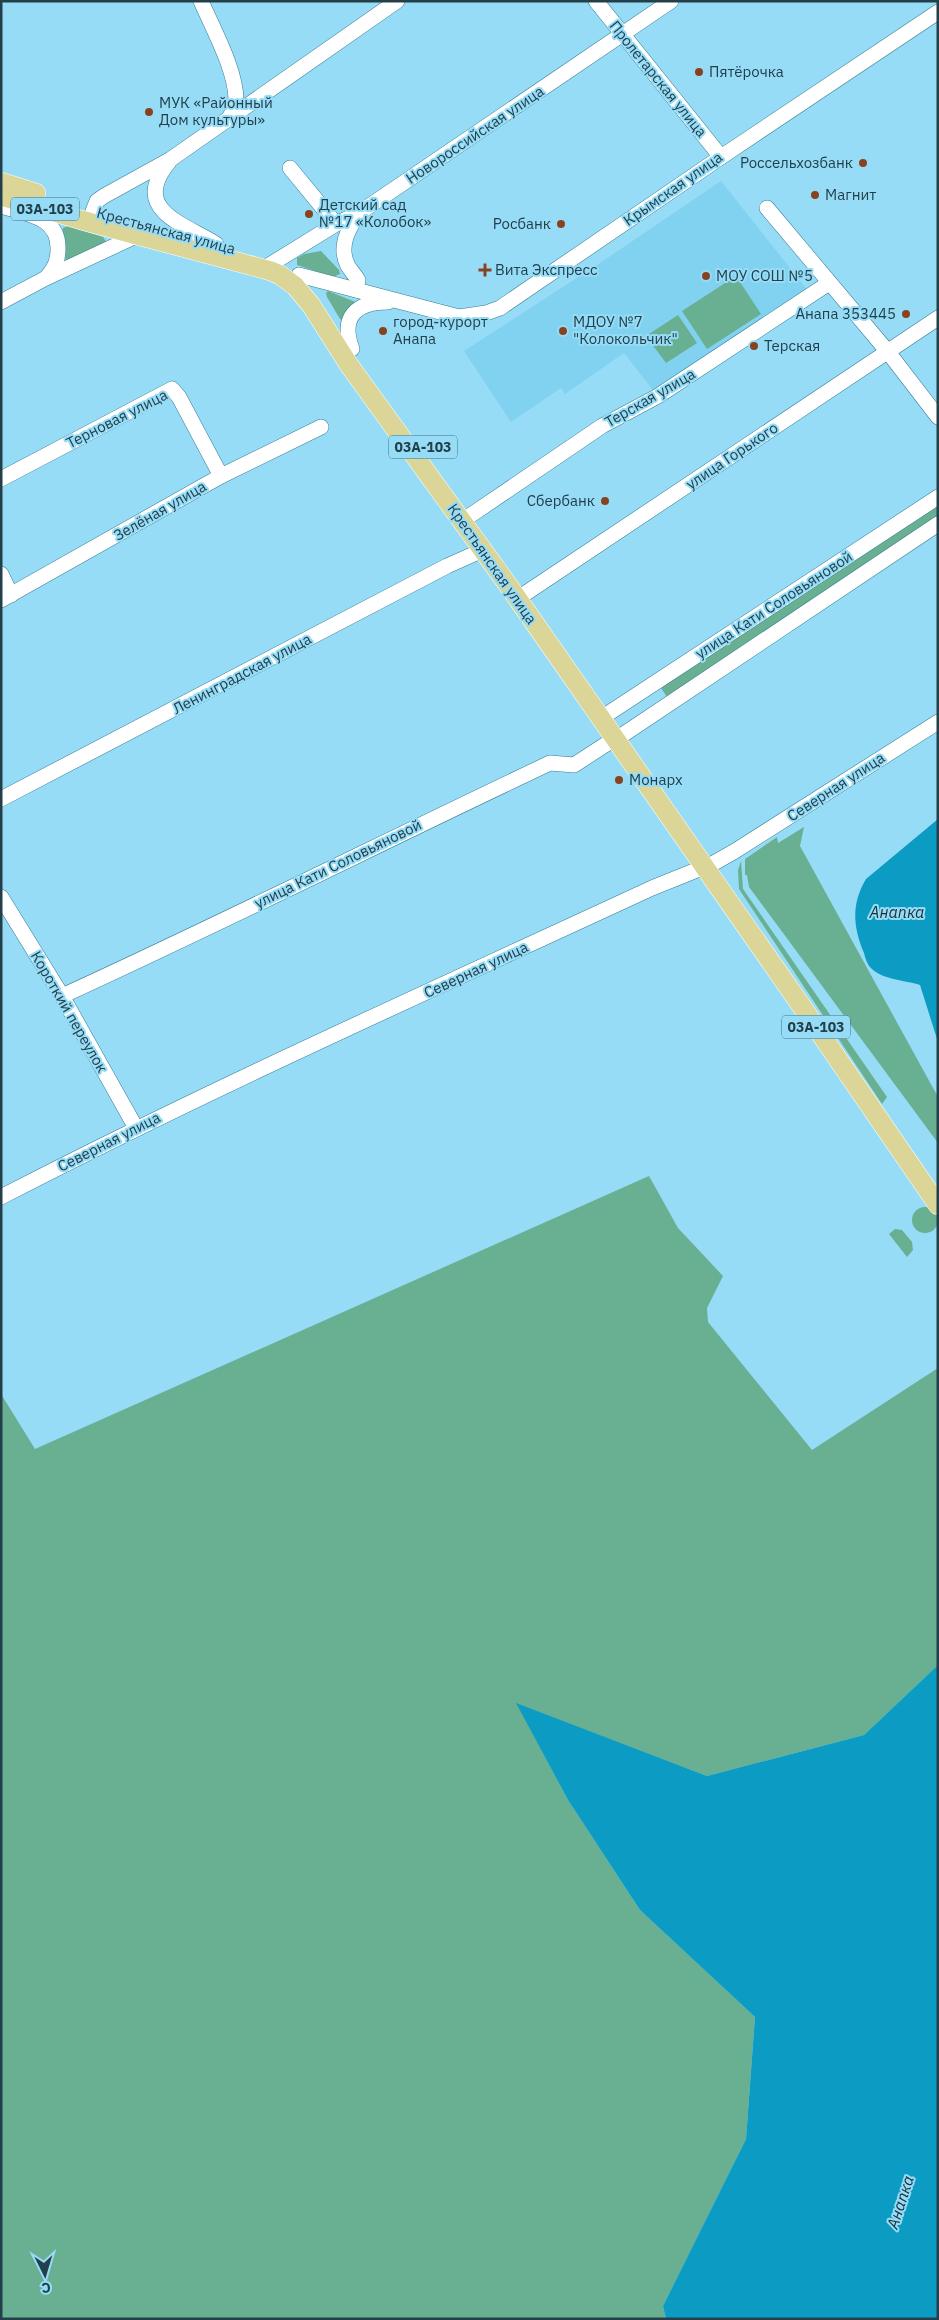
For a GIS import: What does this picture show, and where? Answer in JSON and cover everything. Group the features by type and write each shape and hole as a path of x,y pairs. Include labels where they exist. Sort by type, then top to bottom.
{"main road":[{"name":"Крестьянская улица","path":"1,182 138,235 299,275 317,295 352,349 609,712 619,737"},
{"name":"Крестьянская улица","path":"1,196 216,244 270,267 294,286 311,306 349,365 619,737 708,865"},
{"name":"03А-103","path":"708,865 932,1188 938,1205"}],"street":[{"path":"201,1 229,69 235,90 236,102 228,118"},
{"path":"91,216 97,201 104,196 171,159 396,1"},
{"name":"Пролетарская улица","path":"596,1 720,156"},
{"name":"Новороссийская улица","path":"270,267 336,224 359,213 671,1"},
{"name":"Крымская улица","path":"299,275 395,302 459,317 486,313 500,308 720,156 938,12"},
{"path":"171,159 156,181 156,198 160,208 174,222 195,230 216,244"},
{"path":"290,168 336,224"},
{"path":"1,206 42,218 53,227 58,239 58,257 56,266 46,278"},
{"path":"767,208 888,352 938,417"},
{"path":"356,290 358,280 348,266 344,242 349,227 359,213"},
{"path":"1,302 46,278 138,235"},
{"name":"Терская улица","path":"471,515 602,426 658,396 829,283"},
{"name":"Крымская улица","path":"352,349 347,324 355,311 378,302 395,302"},
{"name":"улица Горького","path":"526,593 938,318"},
{"name":"Терновая улица","path":"1,479 172,389 221,476"},
{"name":"Зелёная улица","path":"6,598 221,476 321,427"},
{"name":"улица Кати Соловьяновой","path":"609,712 938,498"},
{"name":"улица Кати Соловьяновой","path":"62,996 176,944 372,847 550,763 574,765 938,524"},
{"name":"Ленинградская улица","path":"1,799 447,566 482,550"},
{"path":"1,574 6,598"},
{"name":"Северная улица","path":"1,1197 136,1128 643,892 708,865 938,722"},
{"name":"Короткий переулок","path":"1,897 62,996 136,1128"}],"shaded area":[{"name":"МОУ СОШ №5","path":"721,181 809,292 656,394 624,353 565,394 561,388 511,422 464,351 606,259"}],"green space":[{"path":"68,226 103,237 107,243 66,262 62,232 63,228"},
{"path":"321,251 339,270 340,274 333,277 297,265 297,258 304,254"},
{"path":"736,276 761,314 707,349 682,311"},
{"path":"328,291 358,303 343,320 340,319 327,297 326,293"},
{"path":"678,315 697,343 666,363 646,336"},
{"path":"938,500 938,521 669,700 659,685"},
{"path":"804,827 800,846 938,1097 938,1143 749,887 747,875 745,875 745,859 777,837 778,843"},
{"path":"741,861 743,889 887,1097 882,1104 739,889 738,870"},
{"path":"649,1176 678,1228 723,1276 707,1308 708,1322 812,1450 938,1368 938,1665 864,1735 707,1776 517,1704 568,1800 640,1910 755,2017 746,2139 663,2306 666,2319 1,2319 1,1394 35,1449"},
{"path":"925,1207 934,1211 938,1220 934,1229 925,1233 916,1229 912,1220 916,1211"},
{"path":"895,1229 902,1230 912,1242 913,1250 907,1257 889,1234"}],"water":[{"name":"Анапка","path":"938,819 938,1042 920,985 880,975 870,967 858,934 855,916 858,897 866,879"},
{"path":"938,1665 938,2319 666,2319 663,2306 746,2139 755,2017 640,1910 568,1800 516,1703 707,1776 864,1735"}],"place":[{"name":"Пятёрочка","path":"699,72"},
{"name":"МУК «Районный Дом культуры»","path":"149,112"},
{"name":"Россельхозбанк","path":"863,163"},
{"name":"Магнит","path":"815,195"},
{"name":"Детский сад №17 «Колобок»","path":"309,214"},
{"name":"Росбанк","path":"561,224"},
{"name":"Вита Экспресс","path":"485,270"},
{"name":"МОУ СОШ №5","path":"706,276"},
{"name":"Анапа 353445","path":"906,314"},
{"name":"город-курорт Анапа","path":"383,331"},
{"name":"МДОУ №7 \"Колокольчик\"","path":"563,331"},
{"name":"Терская","path":"754,346"},
{"name":"Сбербанк","path":"605,501"},
{"name":"Монарх","path":"619,780"}]}
